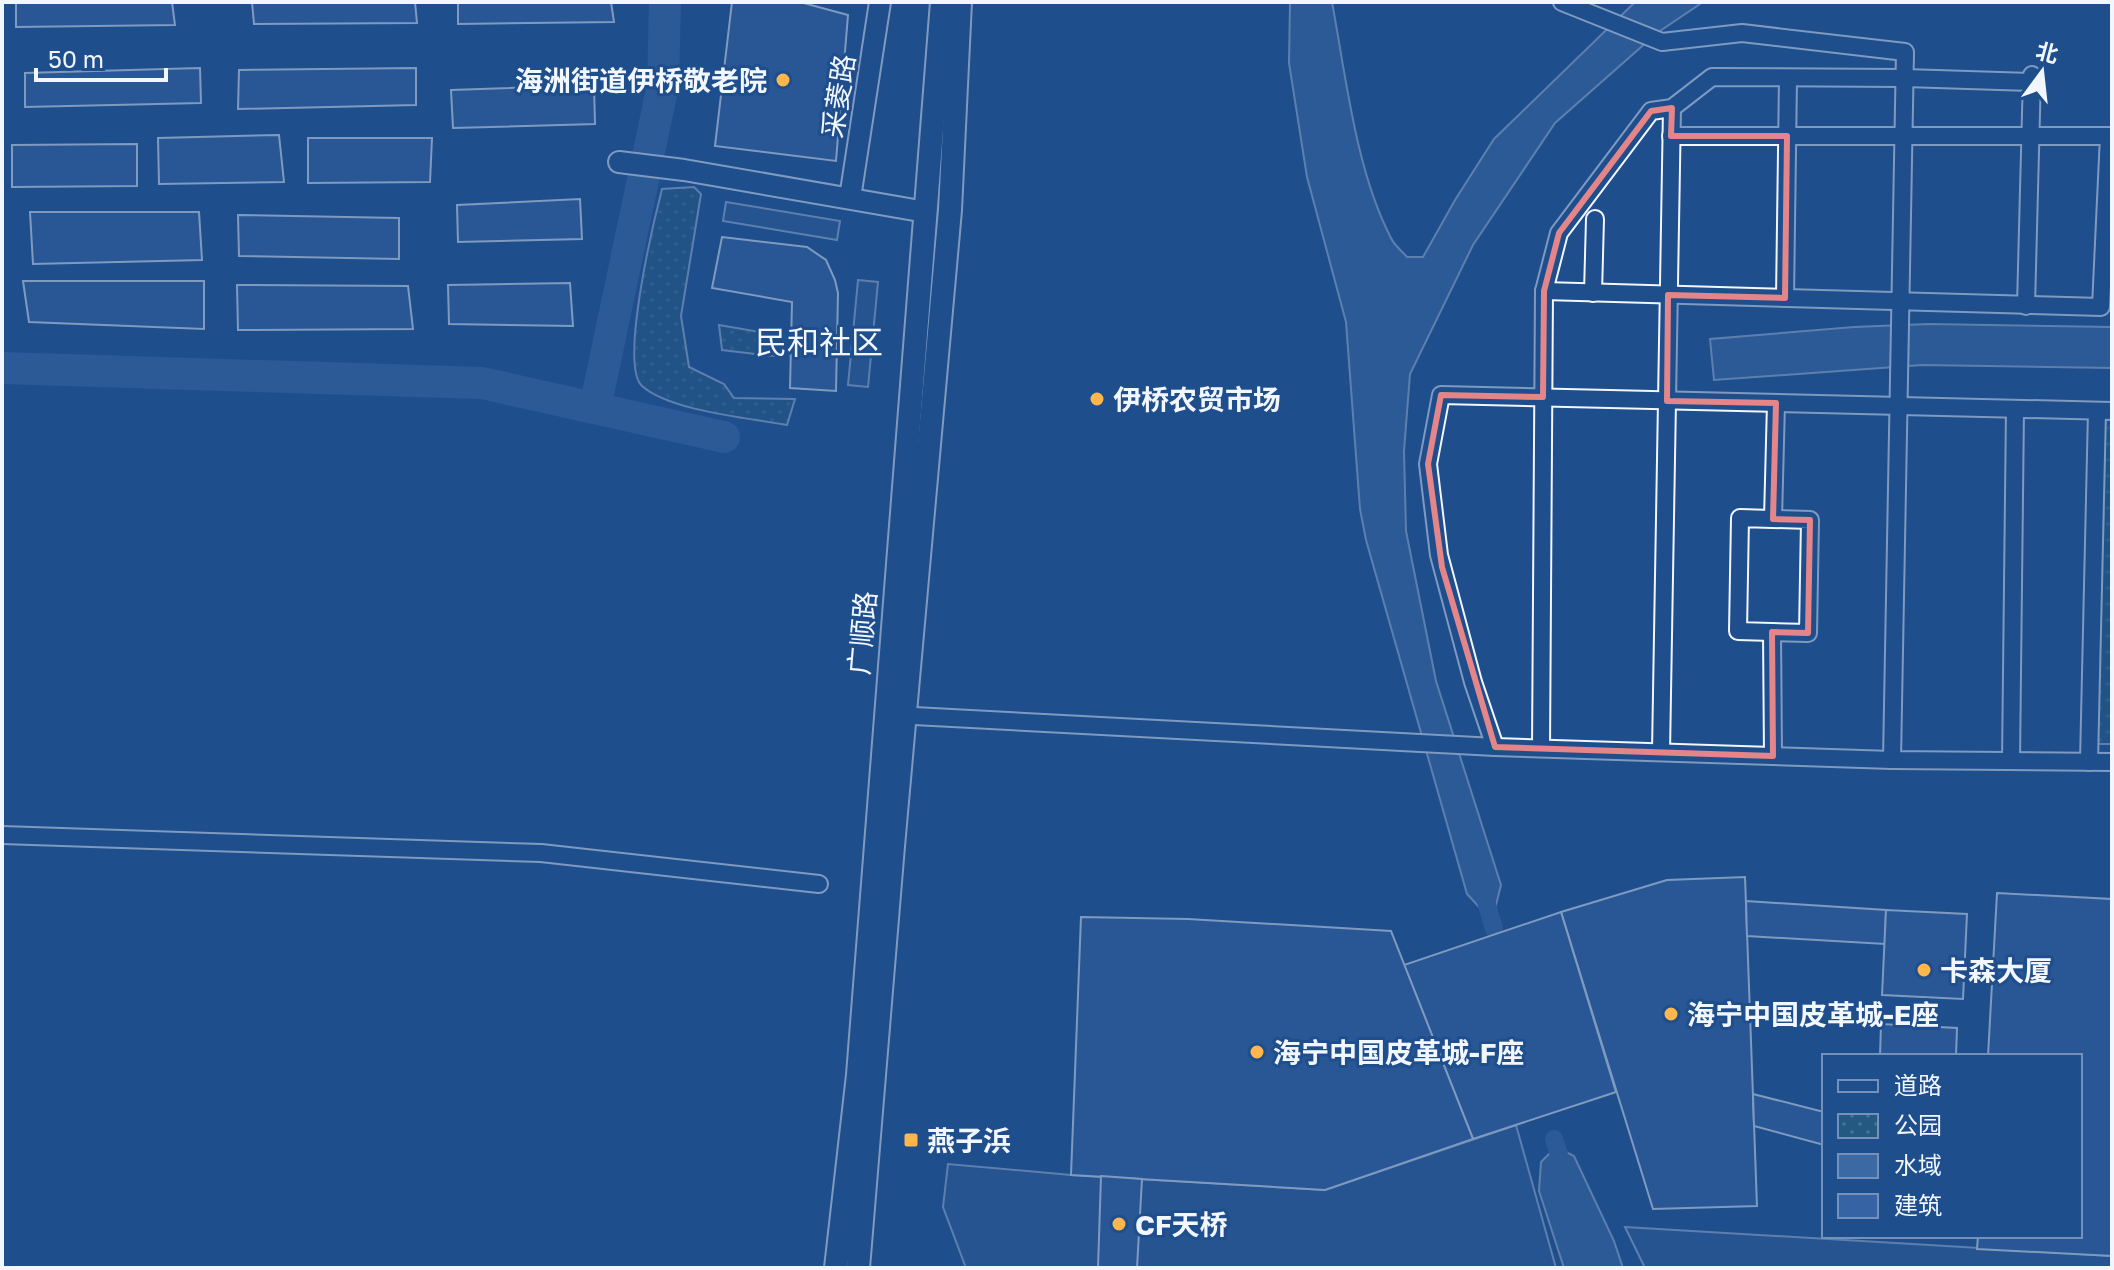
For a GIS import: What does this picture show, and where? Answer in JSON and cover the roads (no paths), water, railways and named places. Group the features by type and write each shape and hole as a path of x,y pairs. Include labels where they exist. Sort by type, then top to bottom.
{"main road":[{"name":"广顺路","path":"858,1268 942,2"},
{"name":"广顺路","path":"836,1268 950,210 960,2"}],"street":[{"name":"采菱路","path":"850,198 880,2"},
{"path":"1562,2 1662,42 1742,33 1905,52 1892,760"},
{"path":"1541,748 1544,291 1559,233 1651,111 1672,108 1712,77 2031,78 2026,306"},
{"path":"1785,298 1788,78"},
{"path":"1661,752 1672,108"},
{"path":"1544,291 2101,307 2109,136 1671,136"},
{"path":"619,162 684,170 926,212"},
{"path":"1593,293 1595,219"},
{"path":"1488,747 1439,555 1428,464 1441,395 2104,411 2089,762"},
{"path":"1773,519 1776,403"},
{"path":"2011,761 2015,409"},
{"path":"1740,518 1810,520 1808,633 1772,632 1738,631 1740,518"},
{"path":"1772,632 1773,756"},
{"path":"895,715 1488,747 1892,760 2112,762"},
{"path":"2,835 541,853 819,884"}],"water":[{"path":"1290,2 1332,2 1354,123 1379,212 1392,241 1407,257 1423,257 1494,139 1635,2 1703,2 1657,33 1555,123 1473,245 1410,374 1404,451 1406,531 1436,681 1501,885 1492,921 1467,894 1366,540 1360,509 1346,322 1307,177 1289,63"},
{"path":"1929,324 2112,327 2112,368 1922,365 1714,380 1710,339"},
{"path":"1556,1147 1574,1156 1614,1241 1623,1268 1564,1268 1539,1191 1541,1162"}],"waterway":[{"path":"595,408 663,85 665,2"},
{"path":"2,368 482,383 724,437"},
{"path":"1485,898 1494,929"},
{"path":"1554,1139 1564,1171"}],"place":[{"name":"海洲街道伊桥敬老院","path":"783,80"},
{"name":"伊桥农贸市场","path":"1097,399"},
{"name":"卡森大厦","path":"1924,970"},
{"name":"海宁中国皮革城-E座","path":"1671,1014"},
{"name":"海宁中国皮革城-F座","path":"1257,1052"},
{"name":"燕子浜","path":"911,1140"},
{"name":"CF天桥","path":"1119,1224"}],"district":[{"name":"民和社区","path":"819,342"}]}
